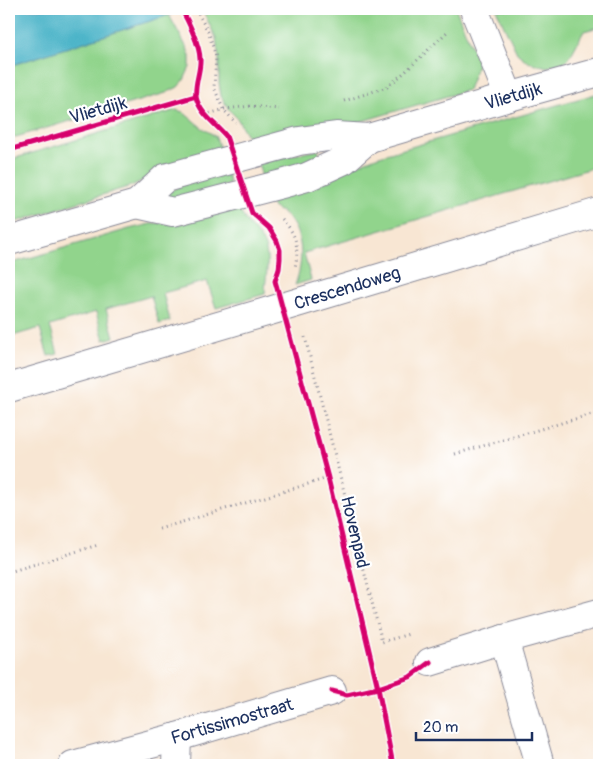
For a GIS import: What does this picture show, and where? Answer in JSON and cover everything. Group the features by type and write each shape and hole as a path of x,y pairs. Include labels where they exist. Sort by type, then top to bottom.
{"street":[{"path":"475,12 509,96"},
{"name":"Vlietdijk","path":"9,241 137,204 165,178 299,141 336,136 369,138 509,96 599,72"},
{"name":"Vlietdijk","path":"137,204 172,212 261,190 307,176 344,160 369,138"},
{"name":"Crescendoweg","path":"9,388 296,304 599,212"},
{"path":"430,662 504,638 599,612"},
{"path":"504,638 540,765"},
{"name":"Fortissimostraat","path":"73,765 177,737 332,691"},
{"path":"176,765 177,737"}],"path":[{"path":"196,9 216,57 214,87 223,109 236,123 242,157"},
{"path":"343,101 387,87 450,29 475,12"},
{"path":"205,115 223,109 251,106 288,110"},
{"path":"200,107 205,115 218,126 242,157"},
{"path":"261,190 269,209 288,225 296,238 298,254 291,284 382,642 410,634"},
{"path":"455,454 599,412"},
{"path":"159,529 328,478"},
{"path":"9,572 98,546"}],"green space":[{"path":"202,9 456,9 476,58 477,65 468,90 352,124 286,130 250,141 237,118 229,110 221,96 216,38"},
{"path":"496,9 599,9 599,27 584,31 565,62 547,67 528,62 517,53"},
{"path":"169,15 190,56 190,67 184,80 178,87 166,93 9,139 9,66"},
{"path":"599,93 599,166 304,253 311,280 295,285 301,257 299,239 292,222 268,201 376,157"},
{"path":"176,110 183,112 215,136 221,150 181,162 131,186 9,224 9,160"},
{"path":"318,150 317,159 262,178 258,162"},
{"path":"227,174 230,184 167,202 164,194 184,184"},
{"path":"238,209 265,247 267,264 265,294 216,308 207,281 163,293 170,321 159,324 151,296 106,309 114,337 104,340 96,312 50,326 58,354 48,356 40,328 9,337 9,264 129,229 155,223 179,224"}],"water":[{"path":"9,9 184,9 9,66"}],"cycle path":[{"name":"Hovenpad","path":"181,9 198,47 200,64 196,92 198,103 205,114 226,136 252,213 269,228 280,250 279,269 275,281 328,478 378,688 393,765"},
{"path":"9,150 196,96"},
{"path":"332,691 347,695 378,688 410,677 430,662"}]}
